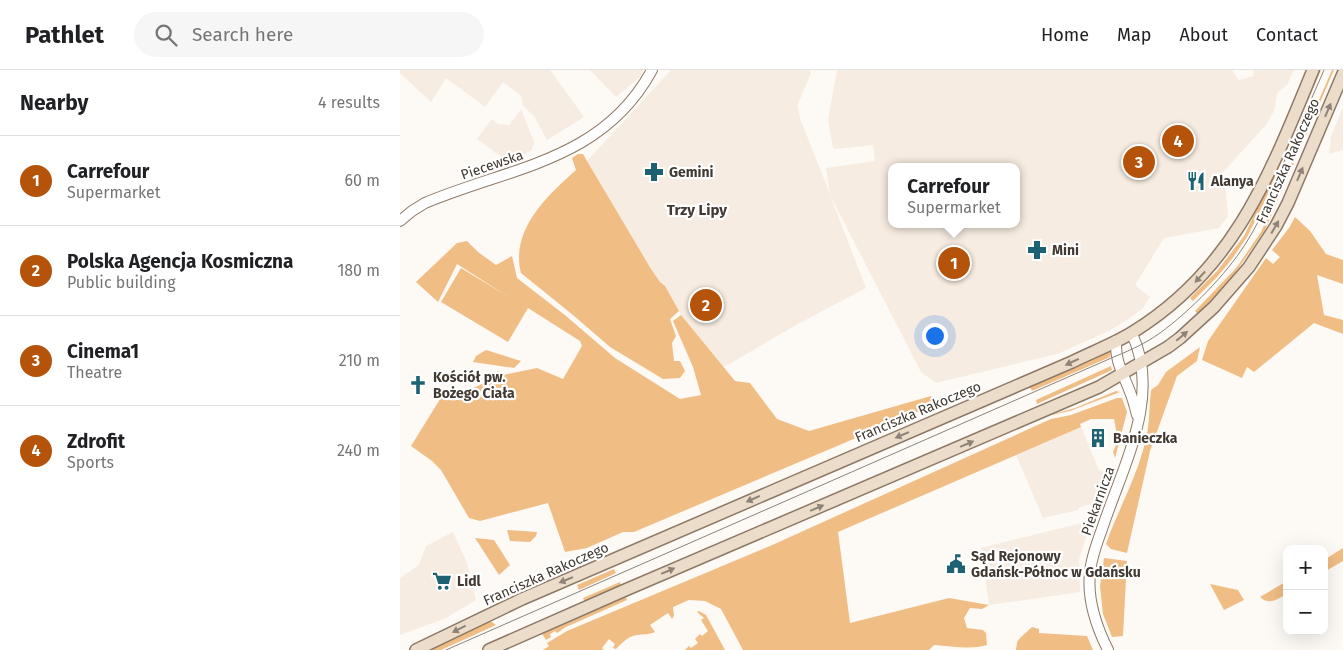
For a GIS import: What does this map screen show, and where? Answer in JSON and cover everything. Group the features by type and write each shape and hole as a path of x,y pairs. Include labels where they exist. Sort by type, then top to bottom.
{"main road":[{"name":"Franciszka Rakoczego","path":"416,650 522,599 611,562 835,463 1028,382 1132,334 1160,314 1191,287 1216,260 1231,240 1257,198 1314,70"},
{"name":"Franciszka Rakoczego","path":"489,650 1099,387 1168,347 1197,323 1237,282 1261,251 1288,203 1343,74"}],"street":[{"name":"Piecewska","path":"400,221 425,203 540,164 579,144 594,135 623,110 652,70"},
{"name":"Piekarnicza","path":"1108,650 1094,614 1090,591 1090,571 1098,539 1130,452 1138,418 1143,384 1142,363 1132,334"},
{"path":"1116,341 1116,356 1138,418"}],"shaded area":[{"path":"400,70 550,70 584,117 547,140 534,116 523,106 521,96 503,82 485,107 446,78 431,102 400,73"},
{"path":"590,70 643,70 640,77 616,97"},
{"path":"671,70 809,70 811,73 797,106 801,121 830,194 826,168 875,161 873,145 833,148 828,120 837,70 1232,70 1239,80 1254,76 1253,70 1294,70 1287,85 1277,93 1275,109 1266,125 1224,171 1228,216 1219,228 1164,238 1135,285 1150,297 1143,308 1109,331 1057,354 936,383 921,372 830,195 866,288 796,325 724,367 707,349 681,315 665,286 651,269 587,161"},
{"path":"1319,70 1321,70 1264,203 1247,237 1217,277 1193,301 1190,298 1217,271 1244,236 1281,159"},
{"path":"1332,70 1334,70 1265,230 1233,276 1199,315 1195,311 1237,267 1261,232"},
{"path":"1343,107 1343,150 1329,154 1331,136"},
{"path":"521,109 534,142 532,150 510,163 477,139 492,119 498,124 509,125"},
{"path":"578,154 583,154 651,269 665,286 679,311 670,319 676,336 672,343 674,361 680,361 685,371 680,378 663,379 610,347 521,273 519,257 521,242 526,228 533,215 543,203 576,170 572,158"},
{"path":"1295,217 1310,231 1326,254 1343,260 1343,284 1317,275 1324,315 1343,320 1343,334 1314,323 1254,372 1247,367 1242,378 1202,360 1208,341 1266,258 1273,264 1280,257 1272,250"},
{"path":"467,241 496,265 512,256 517,278 566,316 615,358 680,399 701,395 693,367 673,321 681,315 735,381 750,383 777,419 809,431 931,396 934,405 634,532 623,532 587,548 565,552 548,503 480,521 469,518 441,470 411,446 442,396 453,398 498,376 537,368 563,379 582,346 580,341 528,308 508,342 441,302 461,268 507,296 457,264 438,302 416,282 457,243"},
{"path":"1200,347 1197,361 1177,376 1150,451 1127,553 1111,549 1106,544 1137,469 1147,436 1151,390 1158,385 1166,372"},
{"path":"486,350 521,361 514,368 473,362 476,356"},
{"path":"1111,352 1110,357 1032,391 1030,387"},
{"path":"1111,366 1112,370 1037,404 1036,400"},
{"path":"1116,391 1120,392 1070,411 1043,417 1075,408"},
{"path":"1117,398 1122,398 1127,412 1115,458 1113,452 1118,440 1114,419 1091,419 1080,424 1081,427 838,532 850,623 949,598 989,605 982,609 970,608 964,618 967,628 983,630 986,633 987,645 967,647 934,645 929,650 743,650 721,609 705,601 689,600 673,607 674,616 672,619 668,613 650,625 655,632 631,637 616,649 613,648 615,644 609,639 602,648 604,650 543,650 549,646 547,643 567,631 770,546 1051,419 1071,415"},
{"path":"1081,427 1099,470 1106,472 1097,502 1078,508 1079,510 1043,518 1016,455"},
{"path":"1086,522 1090,523 1079,560 1080,592 989,605 981,548"},
{"path":"507,530 537,532 530,542 510,541"},
{"path":"453,532 467,563 476,600 446,618 400,635 400,578 419,565 426,546"},
{"path":"475,538 494,540 510,565 499,575"},
{"path":"1343,548 1343,561 1328,570 1328,557"},
{"path":"1104,558 1127,561 1123,636 1112,637 1103,614 1100,586"},
{"path":"614,569 616,573 579,590 577,585"},
{"path":"620,582 621,586 585,602 583,598"},
{"path":"1283,583 1283,596 1270,601 1263,600 1260,597"},
{"path":"1210,584 1238,590 1244,600 1224,610"},
{"path":"625,595 627,600 566,627 557,633 555,631 546,640 541,632"},
{"path":"699,611 706,615 725,650 685,650 689,646 691,648 698,643 695,639 700,634 702,636 708,631 701,620 704,618 697,612"},
{"path":"487,622 492,622 496,625 441,650 428,650"},
{"path":"1032,627 1039,629 1039,633 1087,636 1093,650 1016,650 1017,642"}],"tram line":[{"path":"446,650 1155,337 1207,292 1246,243 1257,224 1324,70"}],"place":[{"name":"Zdrofit","path":"1178,141"},
{"name":"Cinema1","path":"1139,162"},
{"name":"Gemini","path":"654,172"},
{"name":"Alanya","path":"1196,181"},
{"name":"Mini","path":"1037,250"},
{"name":"Carrefour","path":"954,263"},
{"name":"Polska Agencja Kosmiczna","path":"706,305"},
{"name":"Kościół pw. Bożego Ciała","path":"418,385"},
{"name":"Banieczka","path":"1098,438"},
{"name":"Sąd Rejonowy Gdańsk-Północ w Gdańsku","path":"956,564"},
{"name":"Lidl","path":"442,581"}],"district":[{"name":"Trzy Lipy","path":"697,210"}]}
